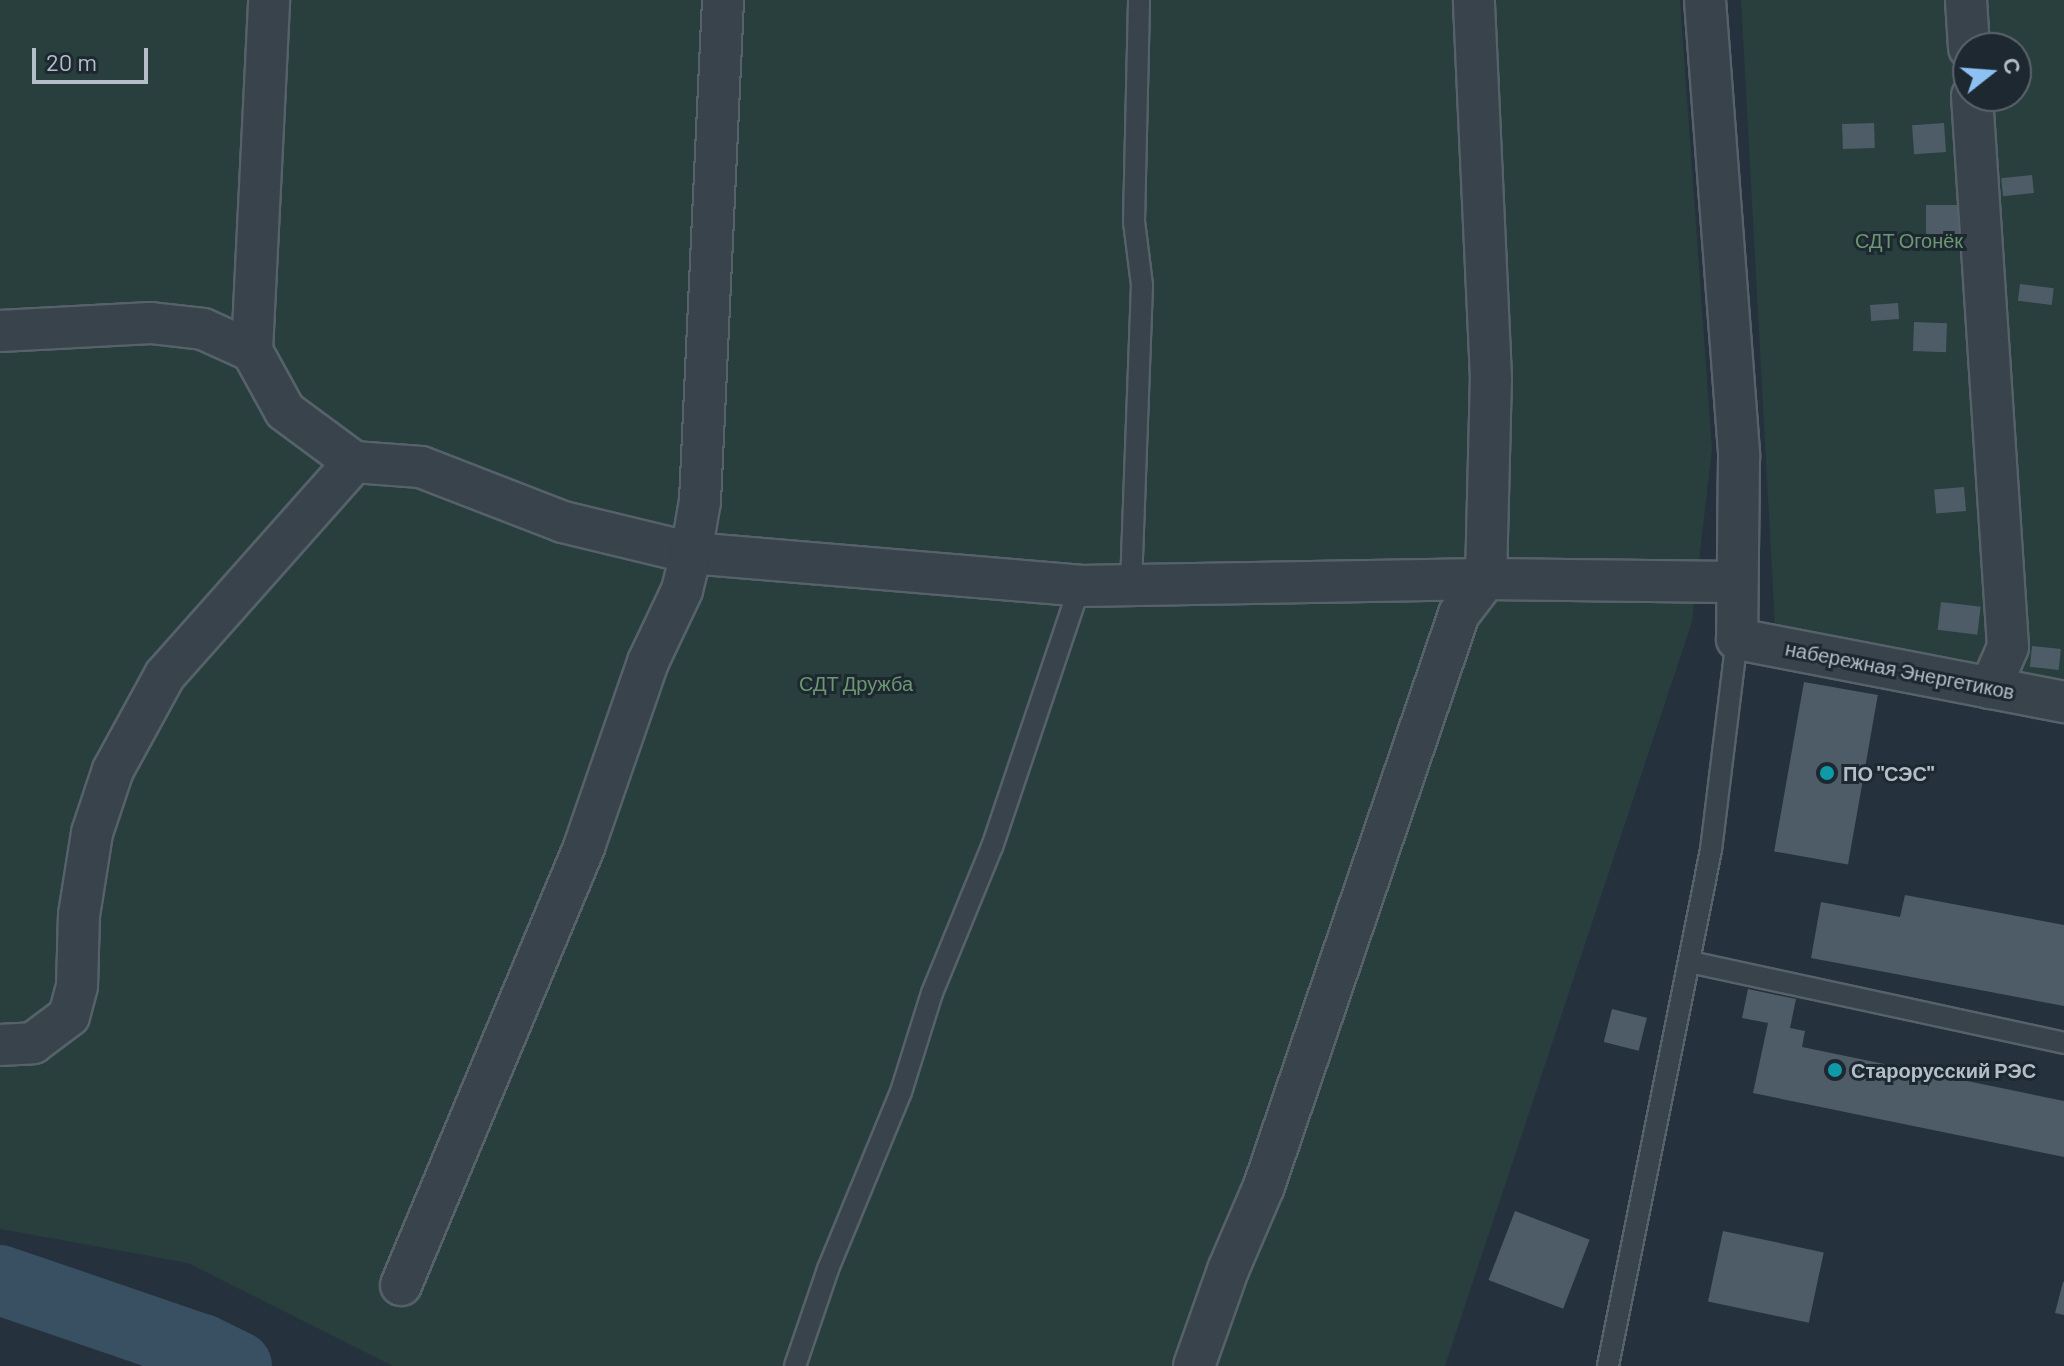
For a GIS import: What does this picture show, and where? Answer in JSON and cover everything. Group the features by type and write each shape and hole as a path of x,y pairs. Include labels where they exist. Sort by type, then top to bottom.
{"street":[{"path":"269,0 252,351 285,411 354,462 421,467 563,522 691,553 1080,586 1486,579 1735,582"},
{"path":"401,1285 584,847 648,662 682,590 700,501 723,0"},
{"path":"1194,1366 1228,1270 1264,1186 1459,614 1486,579 1491,378 1474,0"},
{"path":"1705,0 1739,457 1735,582 1737,639"},
{"path":"1966,0 1968,32"},
{"path":"1973,112 2008,647 1990,688"},
{"path":"0,331 151,323 203,329 252,351"},
{"path":"0,1045 33,1043 69,1016 77,986 79,915 92,833 113,770 165,675 354,462"},
{"name":"набережная Энергетиков","path":"1737,639 2064,702"}],"lane":[{"path":"1131,585 1142,285 1134,222 1139,0"},
{"path":"795,1366 828,1269 901,1092 932,993 992,847 1080,586"},
{"path":"1608,1366 1711,850 1737,639"},
{"path":"1690,962 2064,1043"}],"green space":[{"name":"СДТ Дружба","path":"0,0 1680,0 1712,449 1692,622 1445,1366 393,1366 188,1263 0,1229"},
{"name":"СДТ Огонёк","path":"1741,0 2064,0 2064,680 1775,627"}],"building":[{"path":"1874,123 1875,148 1843,149 1842,124"},
{"path":"1944,123 1946,152 1914,154 1912,125"},
{"path":"2032,175 2034,193 2003,196 2001,178"},
{"path":"1926,205 1962,205 1962,234 1926,234"},
{"path":"2020,284 2054,288 2052,305 2018,301"},
{"path":"1898,303 1899,319 1871,321 1870,305"},
{"path":"1914,322 1947,323 1946,352 1913,351"},
{"path":"1964,487 1966,511 1936,514 1934,490"},
{"path":"1941,602 1981,607 1977,635 1938,630"},
{"path":"2032,646 2061,649 2059,670 2030,667"},
{"name":"ПО \"СЭС\"","path":"1804,682 1878,695 1848,864 1774,851"},
{"path":"1905,895 2064,925 2064,1006 1811,958 1821,902 1900,917"},
{"name":"Старорусский РЭС","path":"1748,989 1796,999 1790,1028 1805,1031 1802,1047 2064,1101 2064,1157 1753,1093 1768,1023 1742,1018"},
{"path":"1612,1009 1647,1018 1639,1051 1604,1042"},
{"path":"1515,1211 1590,1240 1563,1309 1488,1280"},
{"path":"1723,1231 1824,1252 1809,1323 1708,1301"},
{"path":"2064,1282 2064,1315 2055,1313"}],"waterway":[{"path":"0,1280 202,1349 237,1366"}],"place":[{"name":"ПО \"СЭС\"","path":"1827,773"},
{"name":"Старорусский РЭС","path":"1835,1070"}]}
